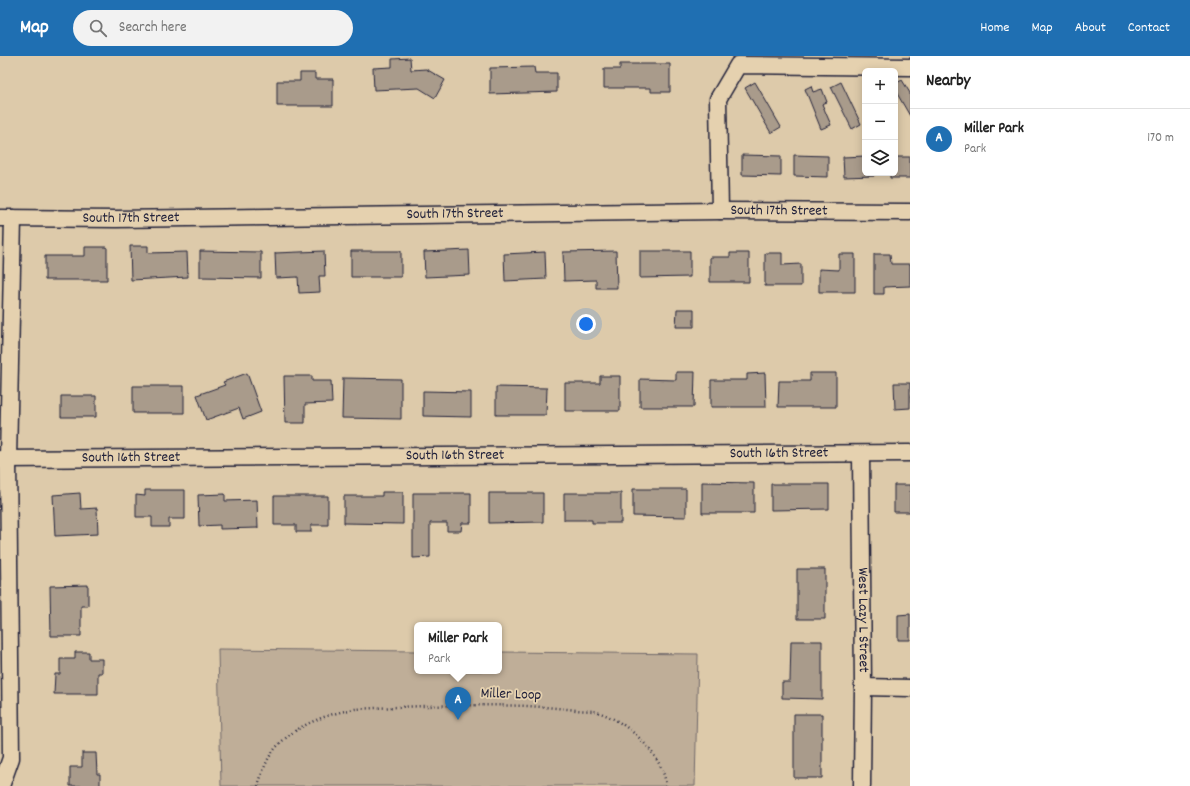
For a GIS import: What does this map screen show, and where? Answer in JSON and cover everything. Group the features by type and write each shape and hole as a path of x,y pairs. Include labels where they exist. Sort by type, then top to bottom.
{"street":[{"path":"720,211 718,99 738,65 910,66"},
{"name":"South 17th Street","path":"6,218 116,219 720,211 910,212"},
{"path":"1,786 11,758 4,459 6,218"},
{"name":"South 16th Street","path":"4,459 910,453"},
{"name":"West Lazy L Street","path":"861,454 863,687 862,786"},
{"path":"863,687 910,688"}],"path":[{"name":"Miller Loop","path":"258,786 264,766 274,750 285,738 297,729 318,720 355,709 464,705 547,707 598,712 615,720 642,740 652,751 660,766 666,786"}],"shaded area":[{"path":"218,649 414,651 414,674 502,674 502,652 698,654 695,786 221,786"}],"building":[{"path":"410,58 411,70 426,69 445,80 435,98 419,88 374,90 373,68 392,67 392,59"},
{"path":"620,64 670,64 670,92 651,92 651,88 604,88 604,69 620,69"},
{"path":"534,67 535,73 557,73 557,92 490,94 490,68"},
{"path":"300,73 315,73 315,79 333,79 333,106 277,106 277,81 300,81"},
{"path":"902,80 910,93 910,116 898,95 898,82"},
{"path":"755,82 781,127 771,133 745,88"},
{"path":"841,82 861,124 852,129 831,87"},
{"path":"811,86 813,92 822,89 827,102 822,104 831,125 821,129 805,89"},
{"path":"742,155 781,156 781,176 742,175"},
{"path":"794,155 828,156 828,177 794,176"},
{"path":"862,156 862,176 874,176 844,177 843,157"},
{"path":"898,157 910,157 910,178 890,178 890,176 898,176"},
{"path":"130,246 148,246 148,253 187,252 188,277 131,280"},
{"path":"85,247 107,247 107,280 45,280 45,256 85,256"},
{"path":"469,250 470,275 425,277 424,252"},
{"path":"200,251 261,252 261,278 200,277"},
{"path":"324,251 325,276 319,276 320,292 299,293 298,277 276,278 275,253"},
{"path":"351,251 401,251 401,277 351,277"},
{"path":"616,251 617,288 596,288 596,280 564,281 563,252"},
{"path":"640,251 690,251 690,277 640,278"},
{"path":"545,252 546,279 505,281 504,254"},
{"path":"730,253 749,253 749,282 710,282 710,257 730,257"},
{"path":"765,253 782,253 782,265 801,264 801,286 765,286"},
{"path":"839,254 855,254 855,292 819,292 819,269 839,270"},
{"path":"874,254 890,254 891,264 910,264 910,286 884,287 884,294 874,294"},
{"path":"677,309 694,309 694,327 676,327"},
{"path":"676,372 695,372 694,407 640,407 640,379 676,380"},
{"path":"247,373 261,412 243,419 239,408 206,420 197,395 225,385 223,382"},
{"path":"765,373 766,407 711,407 711,380 747,380 747,374"},
{"path":"810,373 836,373 836,407 778,407 779,381 810,381"},
{"path":"284,376 312,376 312,381 331,381 332,403 305,404 305,423 285,423"},
{"path":"600,376 620,376 620,411 565,411 565,383 600,383"},
{"path":"343,378 401,379 401,419 342,418"},
{"path":"894,383 910,383 910,408 895,409"},
{"path":"133,386 184,386 184,413 133,413"},
{"path":"496,387 547,388 546,415 496,415"},
{"path":"423,391 471,392 471,417 423,416"},
{"path":"61,396 96,396 96,417 61,417"},
{"path":"702,482 754,483 754,513 702,513"},
{"path":"771,484 829,484 829,509 771,510"},
{"path":"894,485 910,485 910,512 894,512"},
{"path":"633,489 686,489 686,517 633,516"},
{"path":"145,490 185,490 185,519 169,519 169,527 152,527 152,517 136,517 136,495 145,496"},
{"path":"382,492 403,492 403,524 344,523 344,496 382,496"},
{"path":"80,493 81,509 97,508 98,534 55,536 53,495"},
{"path":"413,493 471,493 471,523 462,523 461,531 447,531 447,523 430,523 430,557 413,558"},
{"path":"489,493 543,493 543,522 489,523"},
{"path":"564,493 621,493 621,523 592,523 592,520 564,520"},
{"path":"225,494 225,501 257,500 258,528 220,529 220,525 199,526 198,495"},
{"path":"274,496 328,496 328,525 311,525 311,532 296,532 296,525 274,525"},
{"path":"797,569 825,569 825,619 797,619"},
{"path":"88,585 88,606 81,606 81,636 51,636 50,586"},
{"path":"910,614 910,640 898,640 898,615"},
{"path":"791,641 822,641 822,699 782,698 782,682 790,682"},
{"path":"75,652 89,652 89,659 102,659 102,673 98,673 98,694 54,694 55,674 60,674 60,659 75,659"},
{"path":"794,714 822,714 822,778 794,778"},
{"path":"82,753 96,753 97,774 100,774 100,786 70,786 70,767 82,767"}],"place":[{"name":"Miller Park","path":"458,720"}]}
